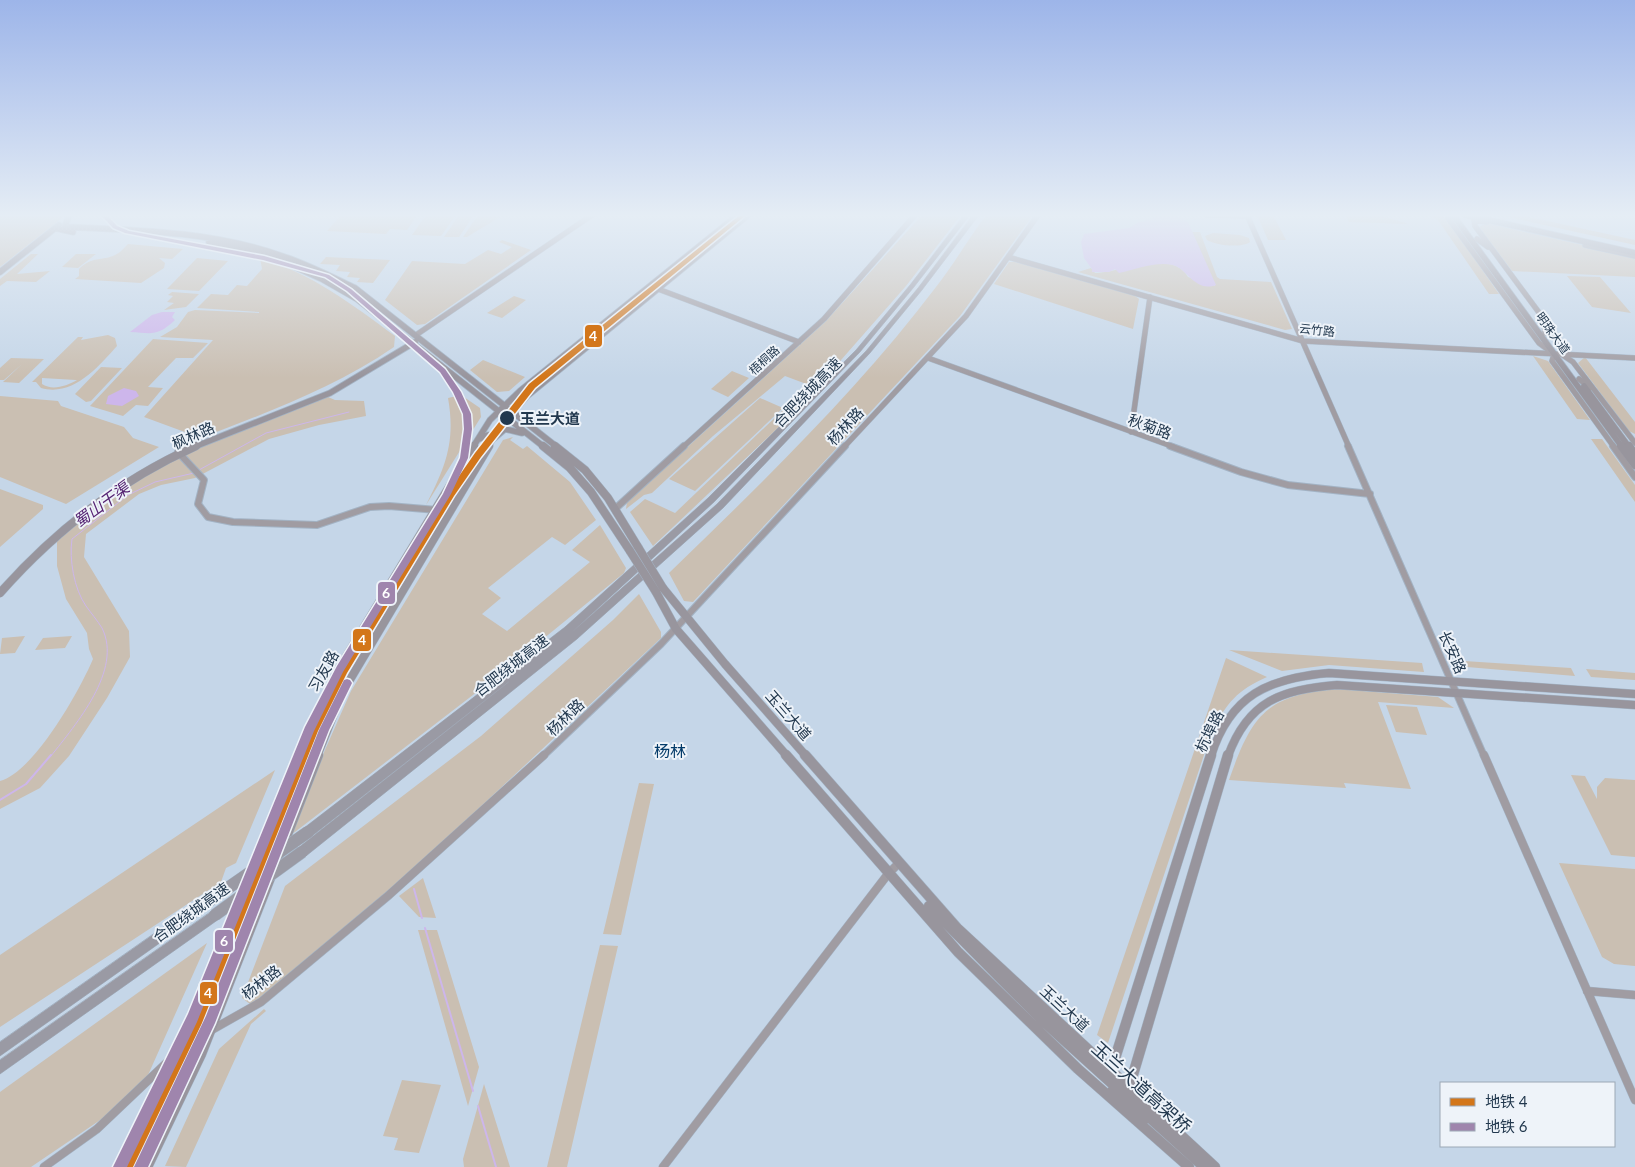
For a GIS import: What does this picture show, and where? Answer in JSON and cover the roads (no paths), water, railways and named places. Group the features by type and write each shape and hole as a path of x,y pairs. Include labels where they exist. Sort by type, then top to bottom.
{"highway":[{"name":"合肥绕城高速","path":"0,1050 308,832 568,630 711,500 858,351 925,269"},
{"name":"合肥绕城高速","path":"0,1068 302,852 574,636 720,506 868,352 935,269"}],"main road":[{"name":"玉兰大道","path":"303,269 327,280 357,298 570,468 591,492 630,551 660,590 687,617 725,664 956,928 1215,1167"},
{"name":"玉兰大道","path":"319,269 355,288 526,421 585,470 615,509 638,547 660,590 676,629 824,796 888,874 978,972 1078,1069 1189,1167"},
{"name":"习友路","path":"147,1167 212,1028 342,693 492,440 523,394 673,269"},
{"name":"习友路","path":"125,1167 185,1045 225,955 274,819 317,711 338,670 490,420 505,405 523,394 681,269"},
{"name":"明珠大道","path":"1493,269 1536,328 1579,379 1635,455"},
{"name":"明珠大道","path":"1499,269 1545,333 1566,370 1635,465"},
{"name":"枫林路","path":"0,586 16,568 68,521 104,494 179,453 291,411 356,380 418,337"},
{"path":"490,420 490,410 484,400 490,393 504,397 523,394 522,409 526,421"},
{"path":"479,439 488,435 492,440 505,429 527,434 533,427"},
{"name":"枫林路","path":"0,593 41,550 73,522 122,487 179,453"},
{"name":"杭埠路","path":"1111,1071 1214,746 1229,716 1243,700 1275,680 1301,675 1329,673 1635,694"},
{"name":"杭埠路","path":"1129,1088 1220,777 1238,731 1254,711 1276,696 1305,686 1337,685 1635,705"},
{"name":"玉兰大道高架桥","path":"1196,1167 1032,1017 975,962 928,908 1043,1020 1204,1167"}],"street":[{"path":"418,337 513,269"},
{"name":"梧桐路","path":"615,509 824,319 867,269"},
{"name":"杨林路","path":"44,1167 97,1129 185,1045 212,1028 234,1019 261,1002 389,895 548,752 676,629 966,316 999,269"},
{"name":"云竹路","path":"1052,269 1303,341 1635,358"},
{"name":"长安路","path":"1272,269 1635,1100"},
{"path":"1486,269 1540,343 1574,362 1635,443"},
{"path":"1507,269 1563,345 1552,361 1635,477"},
{"path":"658,288 799,342"},
{"path":"1131,432 1150,297"},
{"path":"1519,316 1536,328"},
{"path":"1544,319 1545,333"},
{"name":"秋菊路","path":"928,358 1241,472 1288,485 1370,494"},
{"path":"1566,370 1570,386"},
{"path":"1579,379 1597,393"},
{"path":"179,453 204,480 198,504 208,518 233,522 317,525 370,508 389,506 437,510"},
{"path":"663,1167 888,874 899,863"},
{"path":"1587,990 1635,995"}],"waterway":[{"name":"蜀山干渠","path":"199,470 266,433 349,412"},
{"name":"蜀山干渠","path":"51,756 84,713 94,696 102,679 106,661 107,644 102,628 78,591 72,565 72,539 128,495 155,482 194,473"},
{"name":"蜀山干渠","path":"0,800 26,784 51,755"},
{"path":"414,889 422,918"},
{"path":"425,928 473,1091"},
{"path":"478,1106 496,1167"}],"metro line":[{"name":"6","path":"120,1167 193,1018 309,730 340,669 447,494 464,458 468,429 467,414 457,392 443,371 349,290 327,276 304,269"},
{"name":"4","path":"126,1167 198,1019 313,730 344,670 451,494 478,455 532,386 676,269"},
{"name":"6","path":"141,1167 211,1019 324,730 347,683"}],"place":[{"name":"玉兰大道","path":"507,418"}],"district":[{"name":"杨林","path":"670,750"}]}
